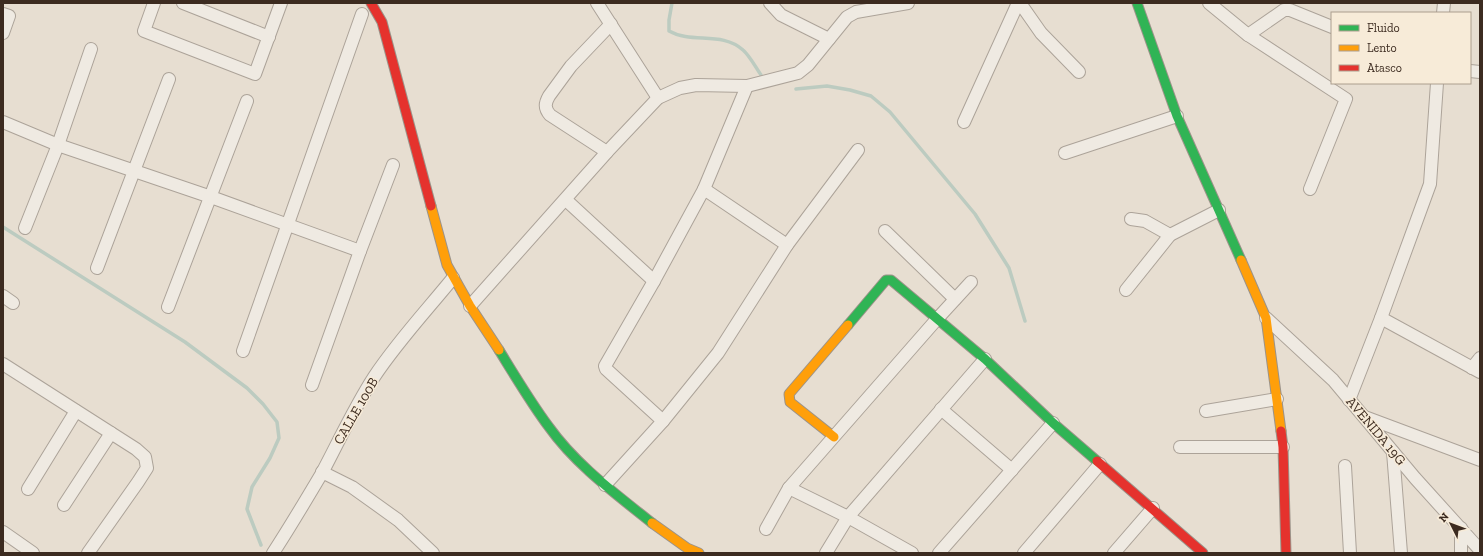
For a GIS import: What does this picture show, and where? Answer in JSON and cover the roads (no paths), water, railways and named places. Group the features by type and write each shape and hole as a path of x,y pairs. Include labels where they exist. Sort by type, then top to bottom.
{"street":[{"path":"154,3 144,31 255,74 281,3"},
{"path":"183,3 268,37"},
{"path":"371,3 382,22 447,265 453,278 548,428 576,459 605,485 684,550 699,553"},
{"path":"596,3 658,98"},
{"path":"770,3 781,15 828,39"},
{"path":"470,306 566,200 607,152 658,98 680,88 696,85 747,86 798,73 808,65 848,16 856,12 908,3"},
{"path":"964,122 1019,3 1041,33 1079,72"},
{"path":"1137,3 1177,116 1220,210 1266,318 1278,399 1283,447 1286,553"},
{"path":"1209,3 1248,35 1346,100 1310,189"},
{"path":"1248,35 1284,10 1290,10 1331,27"},
{"path":"3,14 9,16 3,33"},
{"path":"243,351 362,14"},
{"path":"607,152 550,115 545,106 549,96 571,66 611,24"},
{"path":"25,228 58,145 91,49"},
{"path":"97,268 169,79"},
{"path":"1350,400 1382,318 1430,184 1437,84"},
{"path":"663,421 606,369 605,366 654,281 704,189 747,86"},
{"path":"168,307 247,101"},
{"path":"1065,153 1177,116"},
{"path":"3,122 58,145 211,197 360,251"},
{"path":"605,485 663,421 723,346 787,245 858,150"},
{"path":"312,385 360,251 393,165"},
{"path":"704,189 787,245"},
{"path":"566,200 654,281"},
{"path":"1126,290 1170,235 1220,210"},
{"path":"1131,219 1145,221 1170,235"},
{"path":"885,231 956,299"},
{"name":"CALLE 100B","path":"272,553 302,508 358,402 375,376 398,345 453,278"},
{"path":"834,437 790,402 789,394 886,280 891,280 936,319 985,358 1053,423 1203,553"},
{"path":"766,528 789,488 936,319 971,282"},
{"name":"AVENIDA 19G","path":"1266,318 1333,380 1393,452 1480,550"},
{"path":"1382,318 1476,370 1480,358"},
{"path":"826,553 848,517 985,358"},
{"path":"3,364 142,453 145,457 147,468 88,553"},
{"path":"1206,411 1278,399"},
{"path":"941,409 1012,470"},
{"path":"28,489 76,411"},
{"path":"1363,416 1480,460"},
{"path":"939,553 1053,423"},
{"path":"64,505 111,433"},
{"path":"1180,447 1283,447"},
{"path":"1393,452 1401,553"},
{"path":"1024,553 1100,464"},
{"path":"1345,466 1350,553"},
{"path":"322,472 352,487 398,520 433,553"},
{"path":"789,488 848,517 912,553"},
{"path":"1114,553 1152,508"},
{"path":"1461,528 1461,553"},
{"path":"3,532 33,553"}],"waterway":[{"path":"672,3 669,31 687,37 716,39 735,44 746,53 761,75"},
{"path":"796,89 827,86 850,90 871,96 890,112 975,214 1009,268 1025,321"},
{"path":"3,227 185,342 247,388 263,404 277,422 279,438 270,458 252,487 247,509 261,545"}]}
